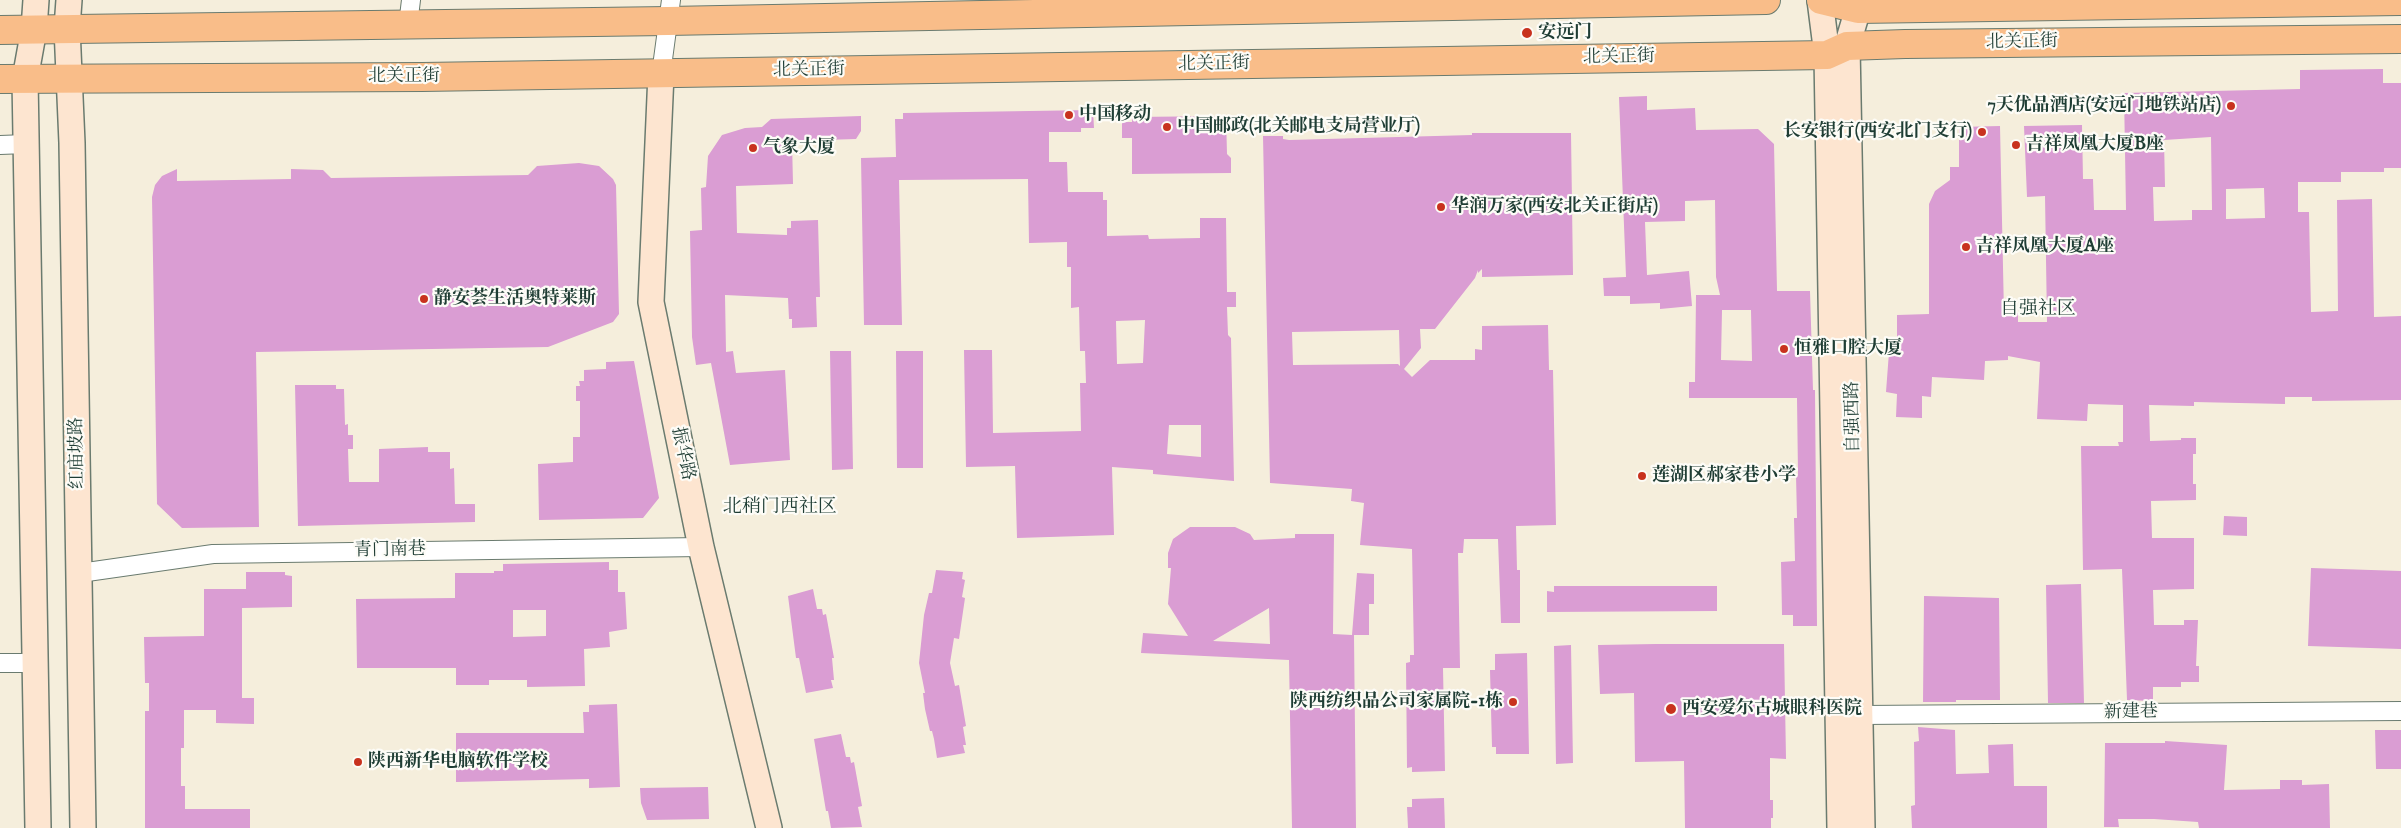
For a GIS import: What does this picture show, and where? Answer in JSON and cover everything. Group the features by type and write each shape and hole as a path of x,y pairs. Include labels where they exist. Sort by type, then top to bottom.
{"main road":[{"path":"36,0 34,30 12,79 26,144 38,828"},
{"name":"红庙坡路","path":"69,0 67,28 70,78 80,573 83,828"},
{"path":"0,30 409,12 1766,0"},
{"path":"1820,0 1837,50"},
{"name":"北关正街","path":"1820,0 1858,4 2401,1"},
{"name":"自强西路","path":"1840,828 1837,50 1858,4"},
{"name":"北关正街","path":"12,79 661,74 2401,39"},
{"name":"自强西路","path":"1837,50 1861,716 1862,828"},
{"name":"振华路","path":"661,74 651,302 701,547 769,828"}],"street":[{"path":"661,74 670,11"},
{"path":"0,145 26,144"},
{"name":"青门南巷","path":"80,573 213,554 701,547"},
{"path":"0,663 35,663"},
{"name":"新建巷","path":"1861,716 2401,711"}],"building":[{"path":"2383,69 2383,83 2401,83 2401,168 2384,168 2384,172 2341,172 2341,182 2298,182 2298,212 2309,212 2311,312 2338,311 2337,200 2372,199 2374,317 2401,316 2401,400 2312,401 2312,397 2285,397 2285,404 2194,402 2194,406 2149,405 2150,441 2196,438 2196,454 2193,454 2193,484 2196,484 2196,500 2151,501 2152,538 2194,538 2194,589 2153,590 2154,625 2184,625 2184,620 2198,620 2196,666 2199,666 2199,682 2181,682 2181,687 2153,687 2153,701 2127,700 2122,569 2083,570 2081,446 2119,446 2118,442 2123,442 2123,405 2088,404 2087,421 2037,419 2040,362 2008,356 2008,360 1985,361 1984,380 1932,377 1931,397 1922,396 1922,418 1896,417 1897,394 1886,392 1889,352 1897,353 1897,315 1929,314 1929,204 1935,191 1950,180 1950,167 1959,167 1959,127 2000,126 2004,314 2018,313 2018,322 2047,322 2045,196 2027,197 2024,126 2082,125 2083,179 2093,179 2094,210 2126,210 2124,93 2300,89 2300,70","holes":["2211,137 2212,210 2192,210 2192,220 2154,221 2153,187 2165,187 2164,140","2264,188 2265,218 2226,219 2226,189"]},
{"path":"1647,96 1647,110 1695,108 1696,130 1758,129 1774,144 1777,291 1810,291 1813,390 1815,390 1817,626 1793,626 1793,615 1782,615 1781,562 1795,561 1794,518 1797,518 1796,475 1798,475 1797,398 1689,398 1689,382 1695,382 1696,295 1720,295 1716,277 1715,200 1685,201 1685,221 1645,222 1647,275 1689,271 1692,306 1660,309 1660,303 1630,304 1630,296 1604,296 1603,278 1626,277 1619,97","holes":["1722,310 1751,310 1752,361 1721,360"]},
{"path":"1093,110 1094,128 1081,128 1081,132 1049,132 1049,162 1067,162 1068,192 1103,192 1103,200 1107,200 1107,236 1148,235 1149,239 1200,238 1200,218 1226,218 1227,292 1236,292 1236,307 1227,307 1228,335 1231,338 1234,481 1153,474 1153,470 1112,467 1114,535 1017,538 1015,466 966,467 964,350 992,350 993,433 1081,431 1080,383 1086,383 1085,351 1080,351 1079,307 1071,308 1071,267 1067,267 1067,242 1029,243 1028,179 899,180 902,325 864,325 861,158 896,157 895,119 903,119 903,113","holes":["1145,320 1143,363 1117,364 1116,321","1169,425 1201,425 1201,457 1167,454"]},
{"path":"861,116 861,131 856,139 792,141 793,184 736,186 737,233 787,235 787,228 791,228 791,221 818,220 820,297 816,297 817,327 792,328 792,319 789,319 788,298 725,295 726,352 733,351 736,373 785,370 790,460 730,465 711,363 696,365 692,337 690,231 702,230 701,188 706,187 708,156 722,135 745,128 762,127 771,119"},
{"path":"1226,116 1227,154 1231,158 1231,173 1132,174 1132,138 1122,138 1122,122 1132,122 1132,117"},
{"path":"1472,133 1571,133 1573,275 1482,277 1482,269 1478,273 1478,270 1475,278 1435,329 1420,329 1421,348 1404,369 1412,377 1430,360 1475,360 1475,349 1482,350 1482,326 1548,325 1549,370 1553,370 1556,525 1516,526 1517,570 1520,570 1520,623 1501,623 1498,539 1464,539 1463,553 1458,553 1460,668 1443,668 1445,771 1412,772 1412,767 1407,768 1406,663 1410,662 1410,655 1414,655 1412,549 1360,545 1364,503 1351,501 1352,489 1270,483 1263,136 1283,136 1283,139 1289,140 1472,135","holes":["1399,330 1400,366 1398,364 1293,365 1292,332"]},
{"path":"579,163 599,166 613,179 616,185 619,314 613,322 548,347 256,352 259,527 182,528 157,504 152,197 155,185 162,176 177,169 177,181 291,179 291,169 323,170 331,178 528,175 537,166"},
{"path":"830,351 851,351 853,469 832,470"},
{"path":"896,351 923,351 923,468 897,468"},
{"path":"634,361 659,498 643,518 539,520 538,464 573,462 573,437 580,437 580,401 576,401 576,386 580,386 579,381 584,381 584,370 606,369 606,362"},
{"path":"295,385 336,385 336,389 344,389 345,425 348,424 348,435 353,435 353,449 348,449 349,482 379,482 379,449 428,447 428,452 450,452 450,469 454,468 455,504 475,504 475,522 298,526"},
{"path":"2224,516 2247,517 2247,536 2223,535"},
{"path":"1190,527 1235,527 1250,534 1254,540 1295,538 1295,534 1334,534 1333,634 1352,635 1357,573 1374,574 1374,604 1369,604 1369,635 1354,635 1356,828 1292,828 1289,660 1141,653 1143,633 1188,636 1168,604 1171,568 1168,568 1168,553 1173,539","holes":["1269,608 1270,644 1213,641"]},
{"path":"609,562 609,570 618,570 618,592 625,592 627,629 609,632 610,647 584,649 585,686 527,687 527,680 489,680 489,685 456,685 456,668 357,668 356,599 455,598 455,573 494,573 494,571 503,571 503,564","holes":["513,610 546,610 546,636 513,637"]},
{"path":"2311,568 2401,571 2401,649 2308,646"},
{"path":"936,570 963,572 962,579 965,580 962,597 965,598 959,639 954,638 950,663 955,686 959,685 966,726 963,727 966,745 963,745 965,753 937,758 934,739 932,731 930,731 925,709 923,693 925,693 919,663 924,615 929,593 932,593"},
{"path":"246,572 285,572 285,575 292,576 292,607 242,608 242,698 254,698 254,724 216,723 216,710 184,710 181,786 185,786 185,809 250,809 250,828 145,828 145,711 149,711 149,683 145,683 144,637 204,636 204,589 246,589"},
{"path":"2081,584 2084,703 2048,703 2046,585"},
{"path":"1554,586 1717,586 1717,611 1547,612 1547,591 1554,592"},
{"path":"813,589 817,609 822,609 823,615 826,614 834,658 832,658 834,680 831,680 833,688 806,693 799,658 796,658 788,596"},
{"path":"1924,596 1999,598 2000,700 1923,702"},
{"name":"西安爱尔古城眼科医院","path":"1784,644 1786,759 1770,758 1770,800 1773,800 1771,828 1685,828 1684,761 1635,762 1634,693 1600,694 1598,645"},
{"path":"1571,645 1573,763 1556,764 1554,646"},
{"path":"1527,653 1529,754 1496,754 1496,747 1492,747 1490,670 1495,670 1495,654"},
{"path":"617,704 620,787 589,788 589,779 456,782 456,733 584,733 583,712 589,712 589,705"},
{"path":"1918,727 1955,730 1956,774 1989,773 1988,745 2013,744 2014,786 2047,786 2047,828 1912,828 1911,806 1915,805 1914,742 1919,741"},
{"path":"2375,730 2401,730 2401,769 2376,769"},
{"path":"841,734 846,757 850,757 851,763 854,762 862,806 858,807 862,827 831,828 828,811 826,811 814,739"},
{"path":"2165,741 2227,745 2224,790 2280,789 2280,780 2302,780 2302,785 2329,784 2330,828 2199,828 2198,822 2154,819 2118,819 2119,827 2104,827 2105,743 2165,743"},
{"path":"708,787 709,819 647,820 641,803 640,788"},
{"path":"1444,798 1445,828 1408,828 1407,807 1412,807 1412,799"}],"place":[{"name":"安远门","path":"1527,33"},
{"name":"7天优品酒店(安远门地铁站店)","path":"2231,106"},
{"name":"中国移动","path":"1069,115"},
{"name":"中国邮政(北关邮电支局营业厅)","path":"1167,127"},
{"name":"长安银行(西安北门支行)","path":"1982,132"},
{"name":"吉祥凤凰大厦B座","path":"2016,145"},
{"name":"气象大厦","path":"753,148"},
{"name":"华润万家(西安北关正街店)","path":"1441,207"},
{"name":"吉祥凤凰大厦A座","path":"1966,247"},
{"name":"静安荟生活奥特莱斯","path":"424,299"},
{"name":"恒雅口腔大厦","path":"1784,349"},
{"name":"莲湖区郝家巷小学","path":"1642,476"},
{"name":"陕西纺织品公司家属院-1栋","path":"1513,702"},
{"name":"西安爱尔古城眼科医院","path":"1671,709"},
{"name":"陕西新华电脑软件学校","path":"358,762"}],"district":[{"name":"自强社区","path":"2038,310"},
{"name":"北稍门西社区","path":"780,508"}]}
